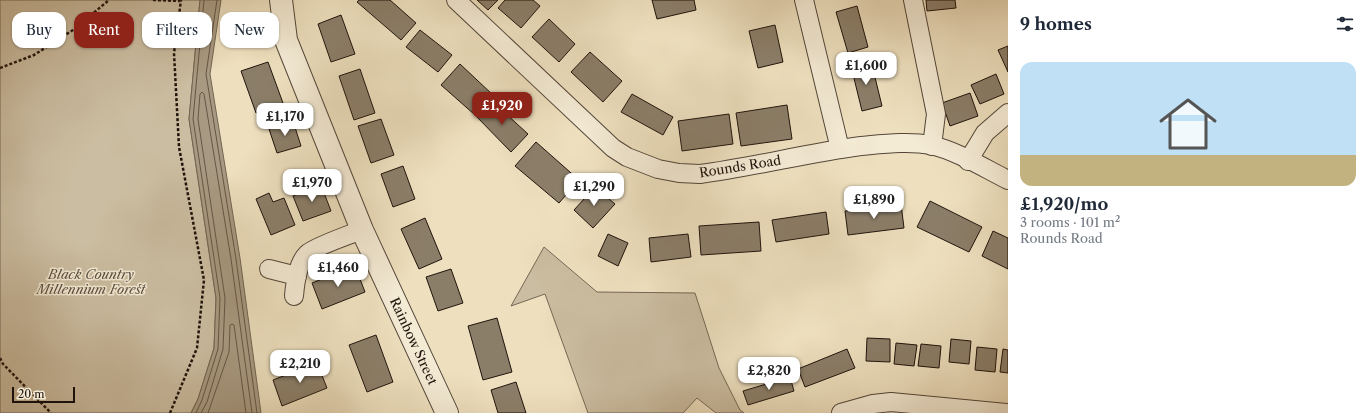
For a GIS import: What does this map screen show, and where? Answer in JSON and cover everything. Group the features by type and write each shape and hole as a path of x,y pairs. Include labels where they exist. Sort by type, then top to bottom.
{"street":[{"name":"Rainbow Street","path":"281,0 286,40 362,230 447,413"},
{"name":"Rounds Road","path":"456,0 600,137 622,154 642,164 679,173 700,174 840,149 908,143 932,146 1008,180"},
{"path":"804,0 840,149"},
{"path":"913,0 936,114 932,146"},
{"path":"968,161 985,133 1008,113"},
{"path":"294,296 297,276 307,254 335,240 362,230"},
{"path":"269,269 297,276"},
{"path":"841,413 873,404 891,402 911,408 1006,413"}],"path":[{"path":"0,68 34,55 73,30 109,0"},
{"path":"153,0 181,1 174,53 179,147 204,280 197,348 170,413"},
{"path":"0,358 3,364 51,413"}],"green space":[{"name":"Black Country Millennium Forest","path":"0,0 200,0 199,12 142,12 142,48 196,48 189,119 216,298 214,348 198,399 191,413 0,413"},
{"path":"544,247 597,292 695,293 719,368 740,410 744,413 716,413 697,398 683,413 588,413 545,294 511,306"}],"water":[{"path":"200,0 221,0 210,74 240,258 261,413 191,413 198,399 214,348 216,298 189,119 196,48 212,48 212,12 199,12"}],"building":[{"path":"359,0 390,0 416,23 401,40 357,2"},
{"path":"477,0 498,0 488,10"},
{"path":"505,0 533,0 540,6 521,28 498,8"},
{"path":"652,0 694,0 696,10 657,19"},
{"path":"926,0 955,0 956,8 927,11"},
{"path":"857,6 868,47 848,53 836,12"},
{"path":"341,15 355,54 331,62 318,24"},
{"path":"549,19 575,44 559,62 532,37"},
{"path":"775,25 783,62 758,68 749,31"},
{"path":"420,30 452,55 438,72 406,47"},
{"path":"1008,46 1008,72 998,50"},
{"path":"590,52 622,81 603,102 571,72"},
{"path":"871,61 882,106 862,111 851,66"},
{"path":"268,62 283,103 256,113 241,71"},
{"path":"460,64 493,95 475,115 441,85"},
{"path":"360,69 375,113 354,120 339,76"},
{"path":"996,74 1004,94 980,104 971,85"},
{"path":"970,93 978,116 950,126 942,103"},
{"path":"632,94 673,117 663,135 621,112"},
{"path":"493,102 528,134 511,152 475,115"},
{"path":"787,105 792,139 741,146 736,113"},
{"path":"729,114 733,144 682,151 678,121"},
{"path":"381,119 394,155 371,163 358,126"},
{"path":"293,121 301,146 277,153 269,129"},
{"path":"536,142 579,180 559,203 515,166"},
{"path":"403,166 415,199 393,207 381,174"},
{"path":"321,185 331,211 303,221 293,196"},
{"path":"595,187 615,204 593,228 574,210"},
{"path":"269,193 273,202 284,198 295,225 271,235 256,199"},
{"path":"930,201 982,227 969,252 917,227"},
{"path":"901,204 904,228 848,235 845,211"},
{"path":"826,212 829,234 776,242 772,220"},
{"path":"425,218 442,259 419,269 401,229"},
{"path":"759,222 761,251 701,255 699,226"},
{"path":"993,231 1008,238 1008,269 982,256"},
{"path":"608,234 628,243 618,266 598,256"},
{"path":"688,234 691,257 651,262 649,238"},
{"path":"355,266 365,292 322,309 312,283"},
{"path":"451,269 463,303 438,311 426,277"},
{"path":"497,318 512,372 483,380 468,326"},
{"path":"376,335 393,382 367,392 349,345"},
{"path":"867,338 890,339 890,362 866,361"},
{"path":"951,339 971,341 969,364 949,362"},
{"path":"896,343 917,345 914,366 894,364"},
{"path":"921,344 941,346 939,368 918,366"},
{"path":"977,347 997,349 995,372 975,370"},
{"path":"847,349 855,368 805,387 798,369"},
{"path":"1003,349 1008,350 1008,373 1000,372"},
{"path":"317,363 327,388 282,406 273,380"},
{"path":"790,377 794,391 748,405 743,391"},
{"path":"516,382 526,413 498,413 491,390"}]}
